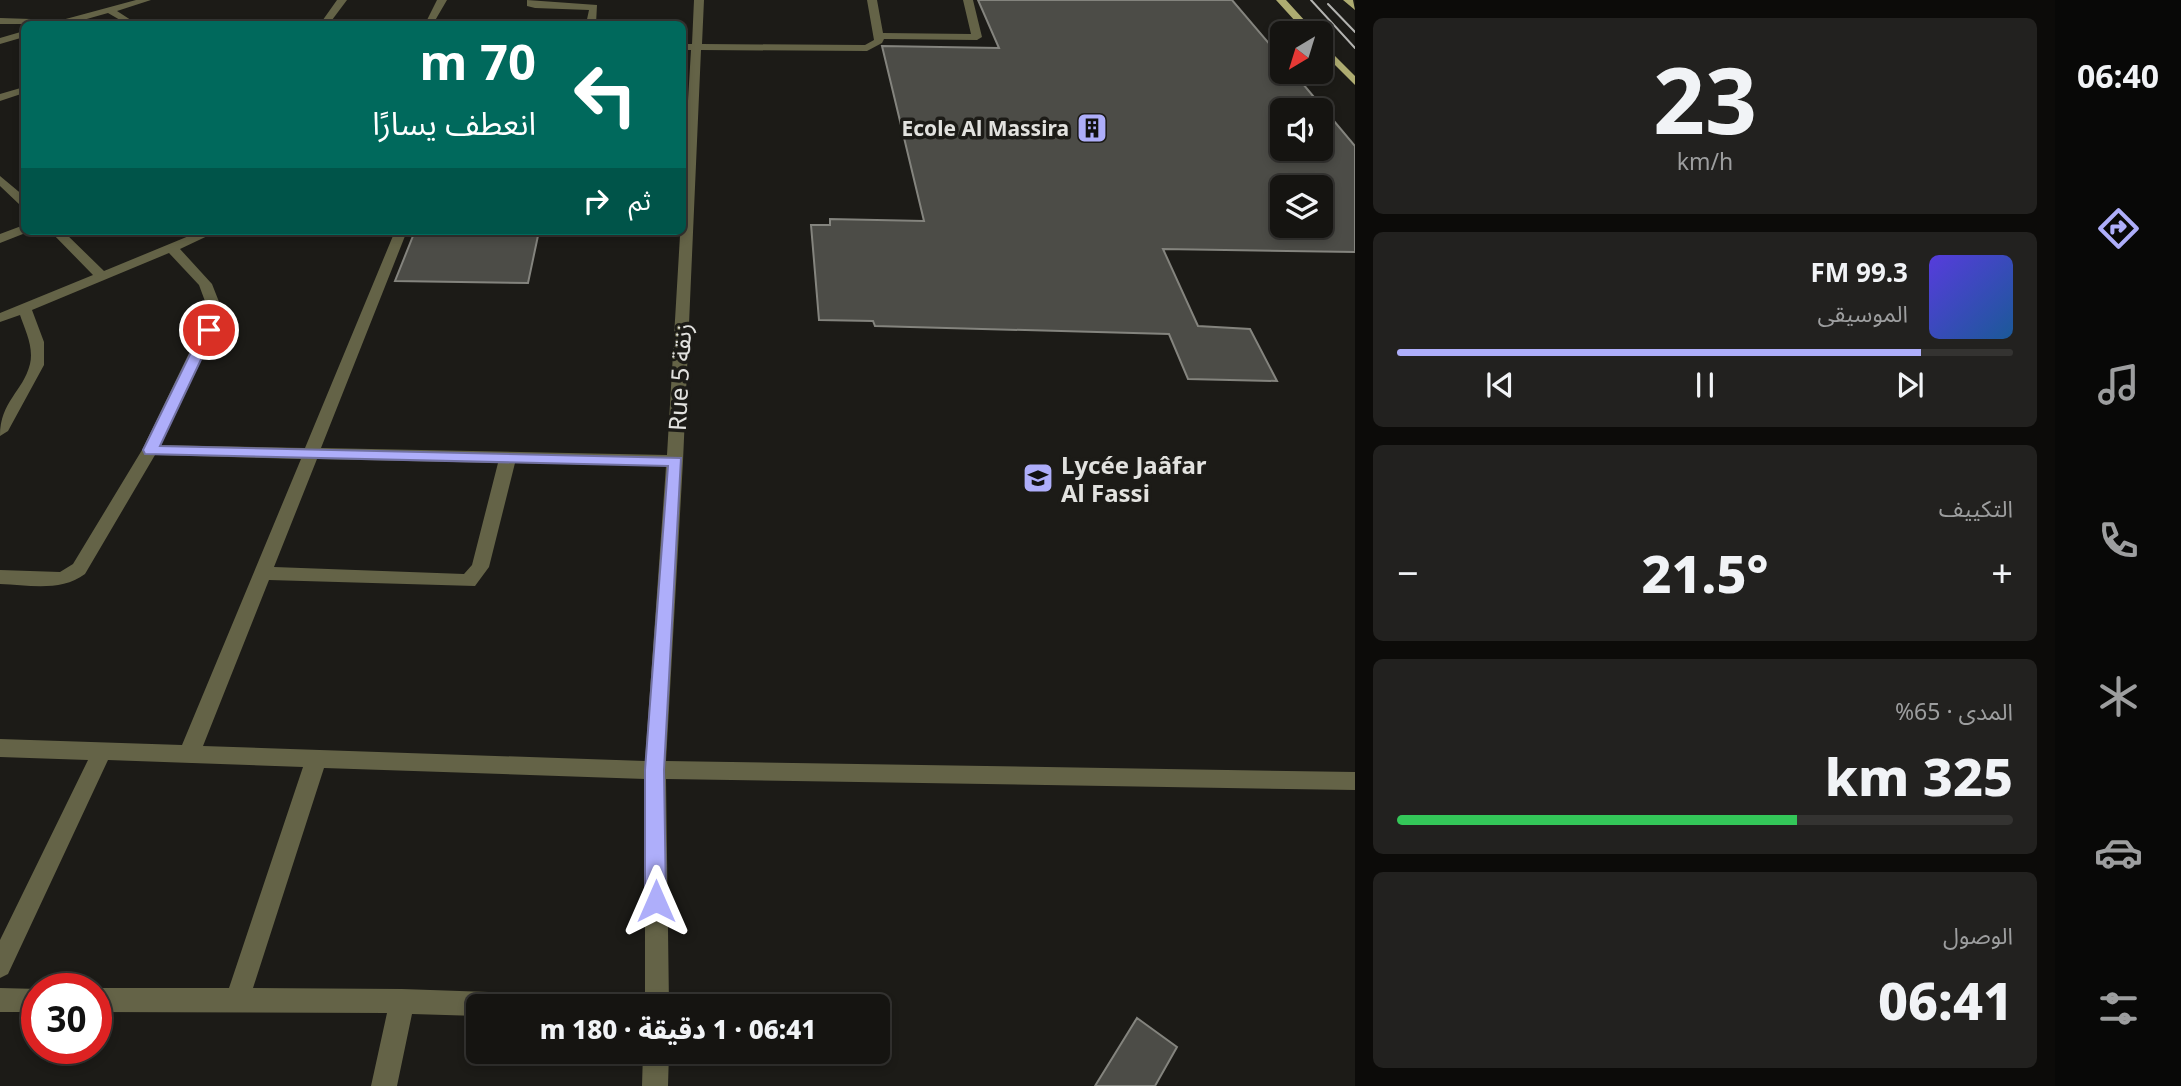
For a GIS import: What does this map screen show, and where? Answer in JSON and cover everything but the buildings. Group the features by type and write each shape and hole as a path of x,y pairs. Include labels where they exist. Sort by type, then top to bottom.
{"main road":[{"path":"1281,0 1300,21"},
{"path":"1348,0 1355,7"},
{"path":"1334,59 1355,82"}],"street":[{"path":"72,21 146,0"},
{"path":"326,21 342,0"},
{"path":"431,21 442,0"},
{"path":"532,0 530,4 534,5 592,6 591,21"},
{"name":"Rue 5 زنقة","path":"686,158 690,48 699,0"},
{"path":"690,48 867,48 879,41 872,0"},
{"path":"878,36 977,37 968,0"},
{"path":"109,10 128,21"},
{"path":"0,21 21,22"},
{"path":"0,41 21,35"},
{"path":"0,98 21,91"},
{"path":"0,180 21,199"},
{"path":"0,239 21,230"},
{"path":"60,235 103,277"},
{"path":"0,318 202,235"},
{"path":"189,754 399,235"},
{"name":"Rue 5 زنقة","path":"657,994 655,770 675,461 683,235"},
{"path":"0,578 60,579 79,569 150,450 216,312 214,296 208,287 171,248"},
{"path":"0,432 37,365 37,342 24,308"},
{"path":"150,450 675,461"},
{"path":"263,573 469,581 475,576 483,557 508,457"},
{"path":"0,748 655,770 1355,781"},
{"path":"0,966 102,752"},
{"path":"237,1000 316,759"},
{"path":"0,999 21,1000"},
{"path":"112,1000 466,1003"},
{"path":"384,1086 402,1001"},
{"path":"655,1086 656,1064"}],"tram line":[{"path":"1311,0 1355,48"},
{"path":"1328,4 1355,32"}],"place":[{"name":"Ecole Al Massira","path":"1092,128"},
{"name":"Lycée Jaâfar Al Fassi","path":"1038,478"}],"route":[{"path":"209,330 150,450 675,461 655,770 656,901"}]}
